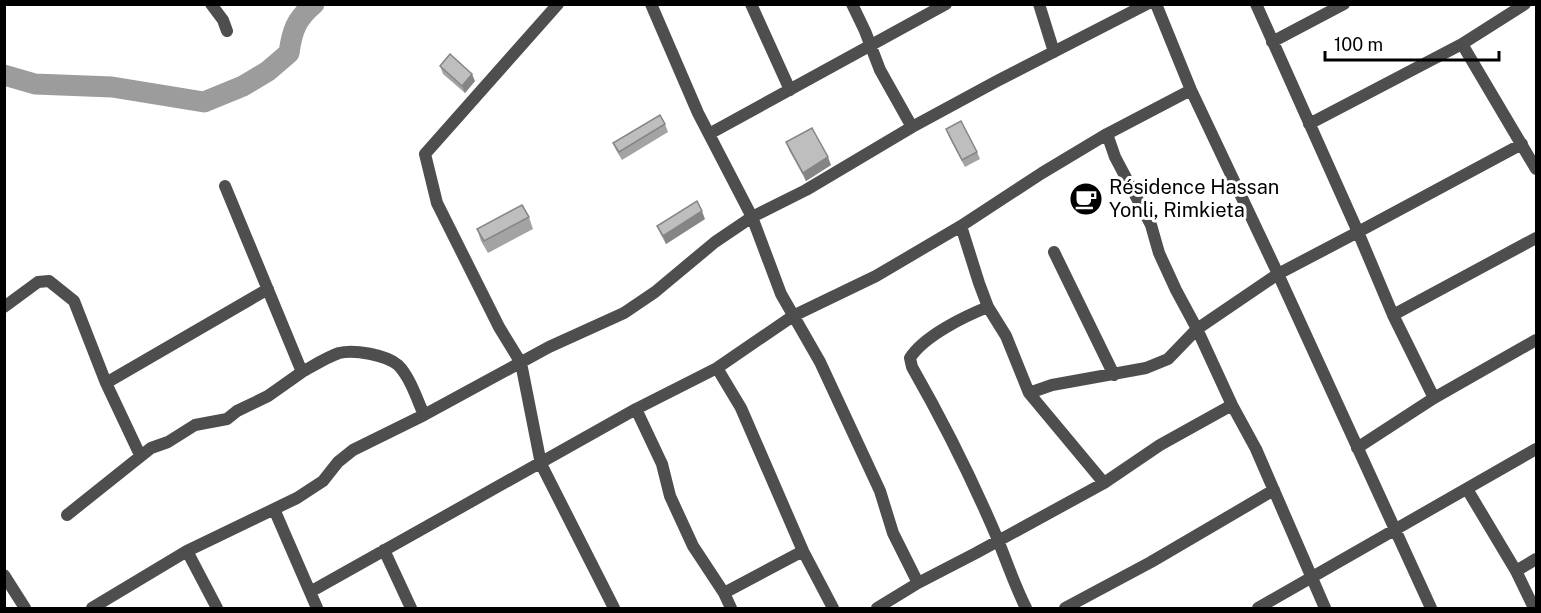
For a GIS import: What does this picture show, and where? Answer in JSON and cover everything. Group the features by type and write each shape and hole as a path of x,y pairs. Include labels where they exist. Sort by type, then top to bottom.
{"street":[{"path":"211,4 223,20 227,31"},
{"path":"558,4 424,154 437,202 499,327 521,363 541,464 614,609"},
{"path":"651,4 709,134 752,217 781,294 820,363 880,491 893,533 918,583"},
{"path":"751,4 790,90"},
{"path":"852,4 872,46 880,70 912,127"},
{"path":"709,134 946,4"},
{"path":"1039,4 1054,52"},
{"path":"92,609 187,551 297,498 323,481 338,462 353,450 521,363 624,313 655,292 715,242 752,217 806,190 912,127 1147,4"},
{"path":"1156,4 1191,90 1431,609"},
{"path":"1256,4 1393,315 1434,398"},
{"path":"1272,42 1344,4"},
{"path":"1310,124 1462,44 1525,4"},
{"path":"1462,44 1536,169"},
{"path":"310,592 541,464 561,450 717,368 794,316 876,276 961,226 1107,134 1191,90"},
{"path":"1107,134 1115,158 1144,211 1159,253 1232,405 1256,449 1325,609"},
{"path":"1029,393 1052,385 1146,368 1168,359 1197,329 1278,274 1522,144"},
{"path":"225,186 302,372"},
{"path":"961,226 988,307 1006,336 1029,393 1104,483"},
{"path":"1393,315 1536,238"},
{"path":"1054,252 1114,375"},
{"path":"4,307 38,282 49,281 74,301 106,383 140,455"},
{"path":"106,383 268,289"},
{"path":"988,307 966,315 942,330 914,352 910,358 912,367 948,430 1026,609"},
{"path":"1357,448 1434,398 1536,340"},
{"path":"67,515 151,448 168,442 195,425 227,419 237,411 268,396 302,372 340,353 368,353 383,357 398,365 406,376 424,415"},
{"path":"717,368 741,408 803,551 833,609"},
{"path":"877,609 918,583 1104,483 1160,445 1232,405"},
{"path":"636,409 662,464 670,496 693,546 724,593 731,609"},
{"path":"1258,609 1536,449"},
{"path":"1467,489 1516,571 1534,609"},
{"path":"1065,609 1274,490"},
{"path":"274,510 317,609"},
{"path":"384,550 411,609"},
{"path":"187,551 217,609"},
{"path":"724,593 803,551"},
{"path":"1516,571 1536,559"},
{"path":"4,575 25,609"},
{"path":"112,596 118,609"}],"building":[{"path":"450,54 472,74 462,86 440,66"},
{"path":"660,115 665,124 619,152 613,143"},
{"path":"961,121 977,152 962,160 946,129"},
{"path":"812,128 828,157 803,173 786,142"},
{"path":"697,201 702,211 663,236 657,226"},
{"path":"522,205 529,217 484,241 477,229"}],"waterway":[{"path":"4,75 35,84 112,87 204,102 243,86 268,71 289,53 296,26 314,4"}],"place":[{"name":"Résidence Hassan Yonli, Rimkieta","path":"1086,199"}]}
